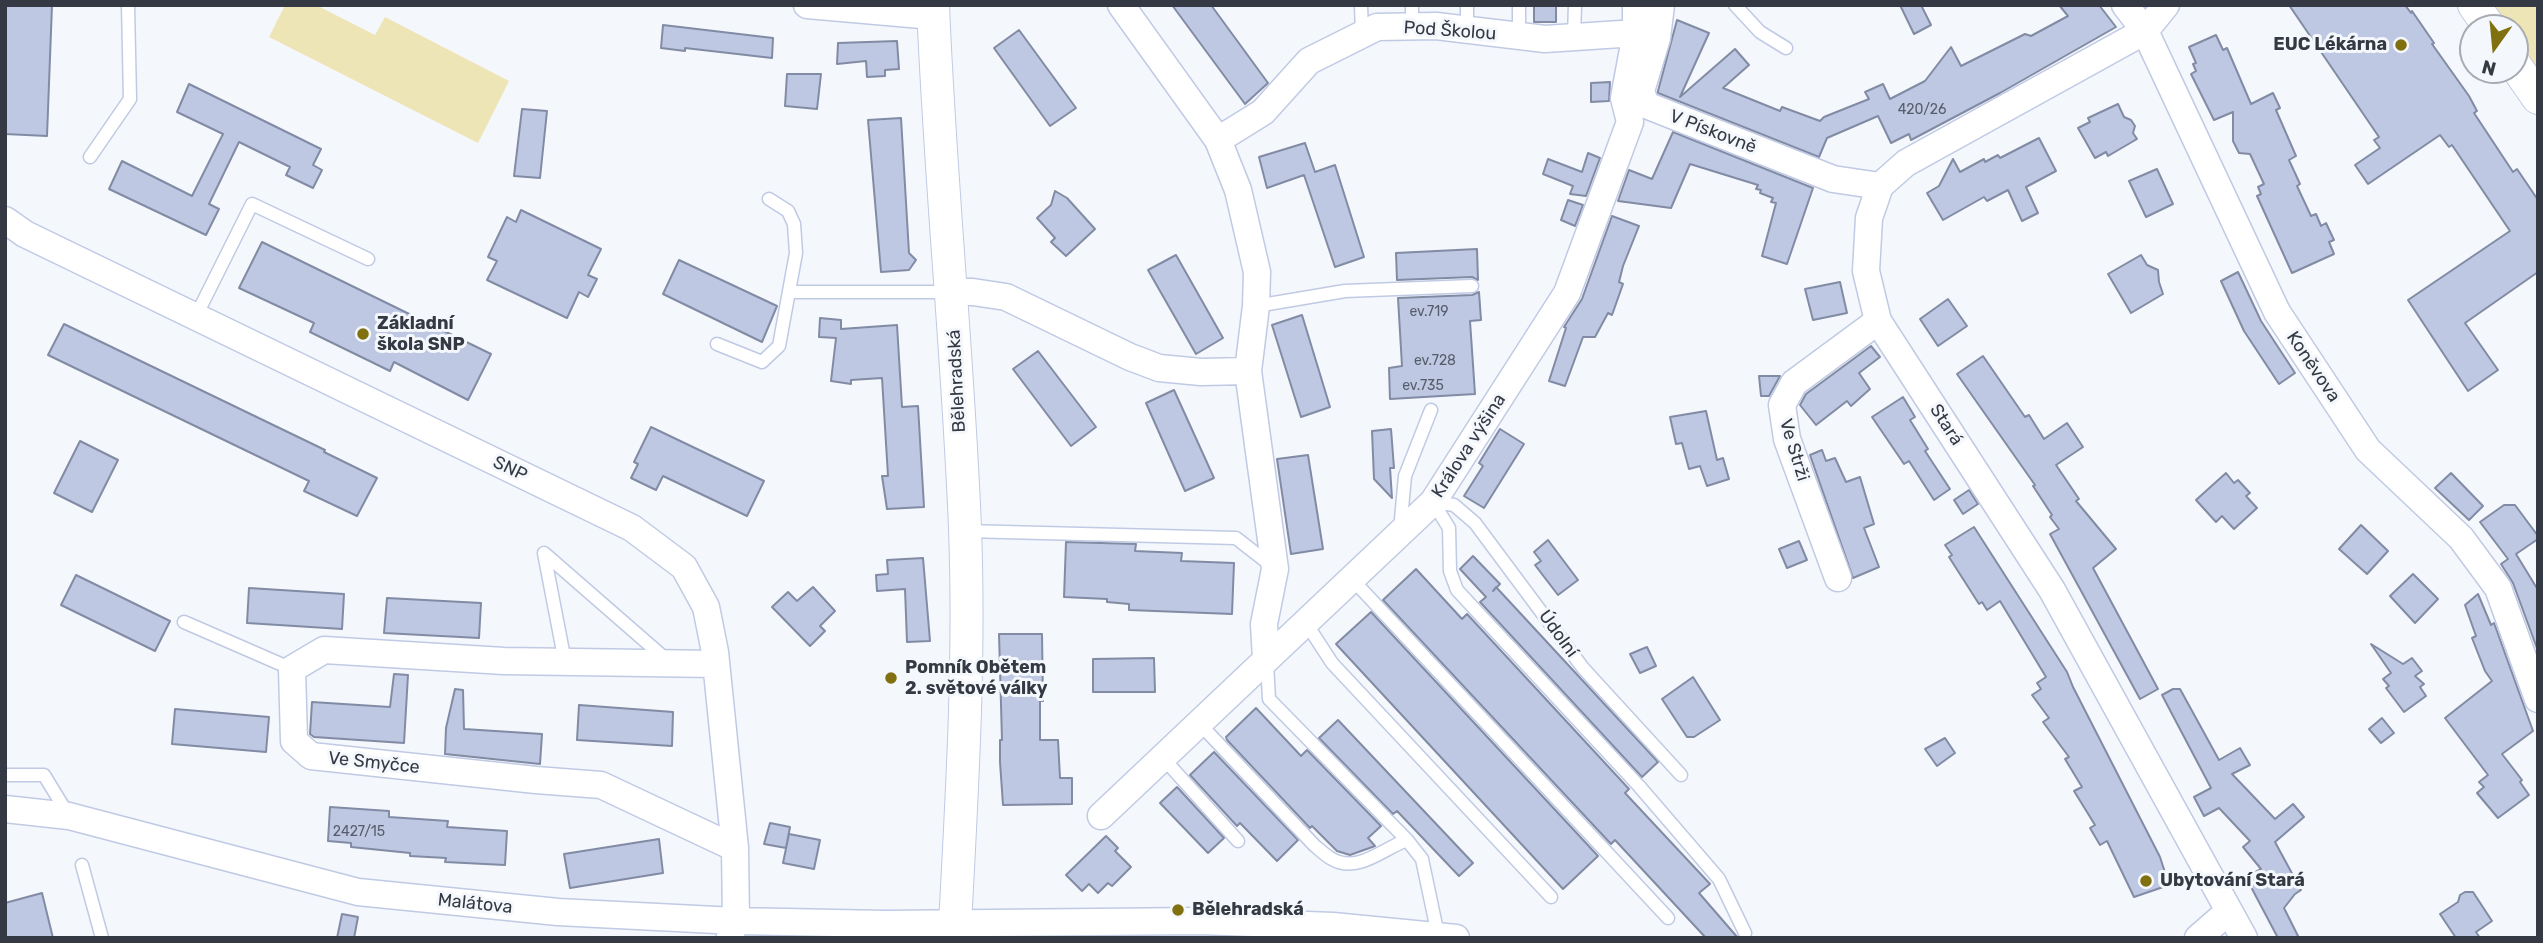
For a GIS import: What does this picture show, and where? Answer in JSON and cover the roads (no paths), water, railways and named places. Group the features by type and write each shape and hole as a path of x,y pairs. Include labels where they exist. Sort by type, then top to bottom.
{"street":[{"path":"807,5 933,10"},
{"path":"1121,5 1218,140 1238,190 1257,272 1248,371 1275,569 1264,624 1266,659"},
{"name":"Králova výšina","path":"1101,816 1433,502 1567,293 1630,122 1624,98 1636,33 1636,5"},
{"name":"V Pískovně","path":"1661,5 1657,38 1641,91 1646,105 1833,178 1880,186"},
{"name":"Koněvova","path":"2125,5 2145,31 2277,312 2368,450 2461,538 2498,589 2538,699"},
{"path":"1880,186 1906,163 2145,31 2166,5"},
{"name":"Bělehradská","path":"933,10 965,531 966,675 955,934"},
{"name":"Pod Školou","path":"1218,140 1263,112 1310,61 1377,27 1412,16 1436,26 1467,17 1519,36 1545,39 1636,33"},
{"name":"Stará","path":"1880,186 1869,218 1866,271 1878,321 2052,590 2244,938"},
{"name":"SNP","path":"5,220 25,233 632,528 684,567 706,607 716,664 735,848 733,929"},
{"path":"952,292 1006,297 1130,357 1159,368 1201,373 1248,371"},
{"name":"Ve Strži","path":"1838,578 1787,439 1782,405 1794,383 1878,321"},
{"path":"292,669 324,650 505,661 716,664"},
{"name":"Ve Smyčce","path":"292,669 294,741 311,756 601,785 735,848"},
{"name":"Malátova","path":"5,809 69,816 358,892 733,929 955,934 1333,926 1447,937"},
{"path":"2198,938 2229,911"}],"lane":[{"path":"90,157 130,99 128,5"},
{"path":"1361,5 1362,34"},
{"path":"1519,5 1519,36"},
{"path":"1574,37 1575,5"},
{"path":"1735,5 1760,32 1786,48"},
{"path":"717,344 762,362 779,346 796,253 794,223 788,211 769,199"},
{"path":"196,316 252,204 368,259"},
{"path":"1256,306 1345,291 1472,286"},
{"path":"790,292 952,292"},
{"path":"1400,534 1405,476 1431,410"},
{"path":"1433,502 1449,528 1450,571 1457,590 1639,786 1719,879 1745,933"},
{"name":"Údolní","path":"1433,502 1454,505 1475,523 1583,668 1681,775"},
{"path":"965,531 1236,538 1275,569"},
{"path":"565,662 544,553 671,663"},
{"path":"1352,579 1668,918"},
{"path":"184,622 292,669"},
{"path":"1306,623 1332,663 1551,897"},
{"path":"1266,659 1269,699 1407,840 1422,859 1447,937"},
{"path":"1199,723 1314,845 1334,861 1366,861 1407,840"},
{"path":"1163,758 1238,841"},
{"path":"5,775 44,775 69,816"},
{"path":"82,865 102,938"}],"place":[{"name":"EUC Lékárna","path":"2401,45"},
{"name":"Základní škola SNP","path":"363,334"},
{"name":"Pomník Obětem 2. světové války","path":"891,678"},
{"name":"Ubytování Stará","path":"2146,881"},
{"name":"Bělehradská","path":"1178,910"}]}
